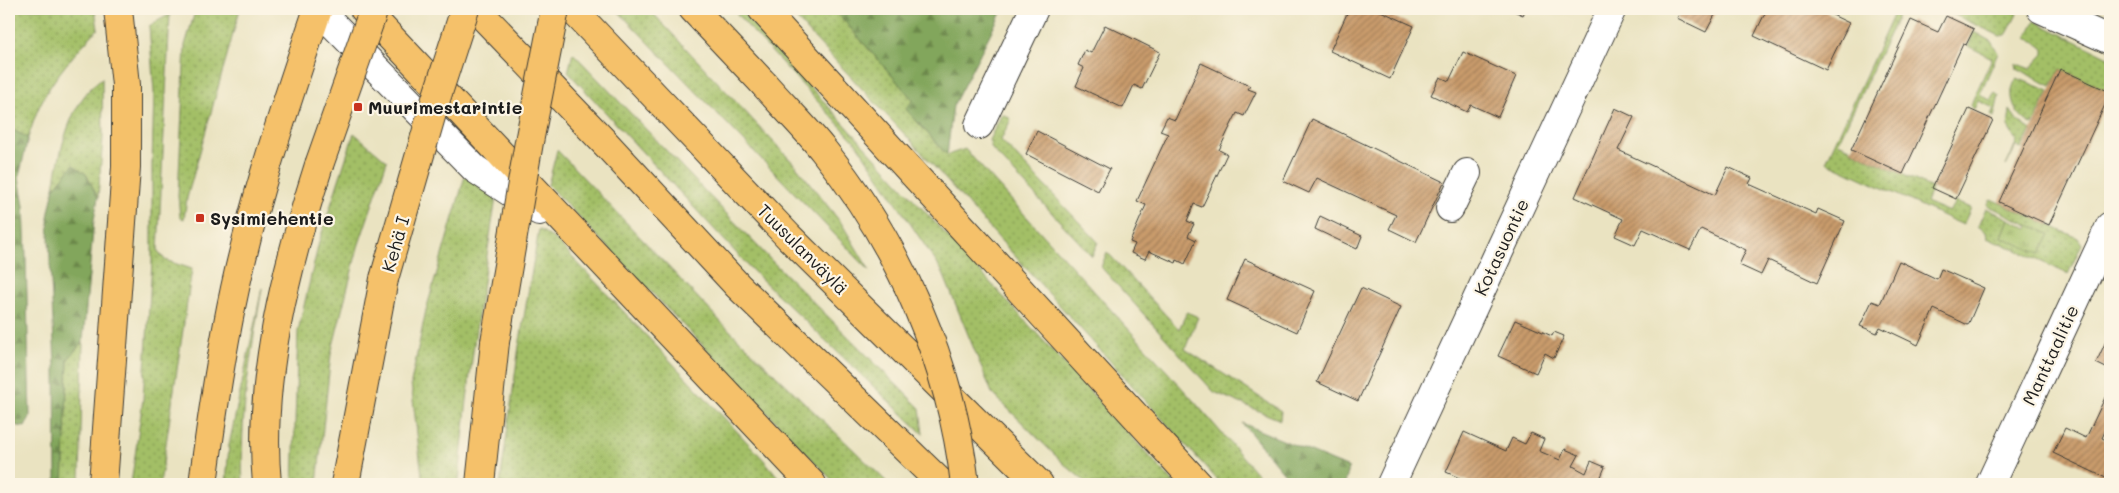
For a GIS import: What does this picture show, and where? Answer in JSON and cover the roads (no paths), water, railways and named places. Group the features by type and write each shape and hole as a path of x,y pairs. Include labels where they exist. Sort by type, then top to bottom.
{"highway":[{"path":"103,484 126,167 126,85 118,9"},
{"path":"202,484 228,322 252,221 279,125 318,9"},
{"path":"364,9 812,484"},
{"path":"267,484 265,459 267,400 286,282 318,165 374,9"},
{"name":"Kehä I","path":"345,484 384,279 436,99 465,9"},
{"path":"476,9 607,145 738,286 942,484"},
{"path":"480,484 494,342 528,142 555,9"},
{"name":"Tuusulanväylä","path":"572,9 789,237 1039,484"},
{"path":"693,9 823,150 849,184 880,231 909,285 949,396 961,448 965,484"},
{"path":"762,9 1198,484"},
{"path":"767,9 806,56"},
{"path":"778,449 805,484"}],"street":[{"path":"318,9 475,168 578,238"},
{"path":"979,125 1034,9"},
{"name":"Kotasuontie","path":"1391,484 1612,9"},
{"path":"2042,9 2110,40"},
{"path":"1450,208 1467,173"},
{"name":"Manttaalitie","path":"1990,484 2110,226"}],"place":[{"name":"Muurimestarintie","path":"358,107"},
{"name":"Sysimiehentie","path":"200,218"}]}
